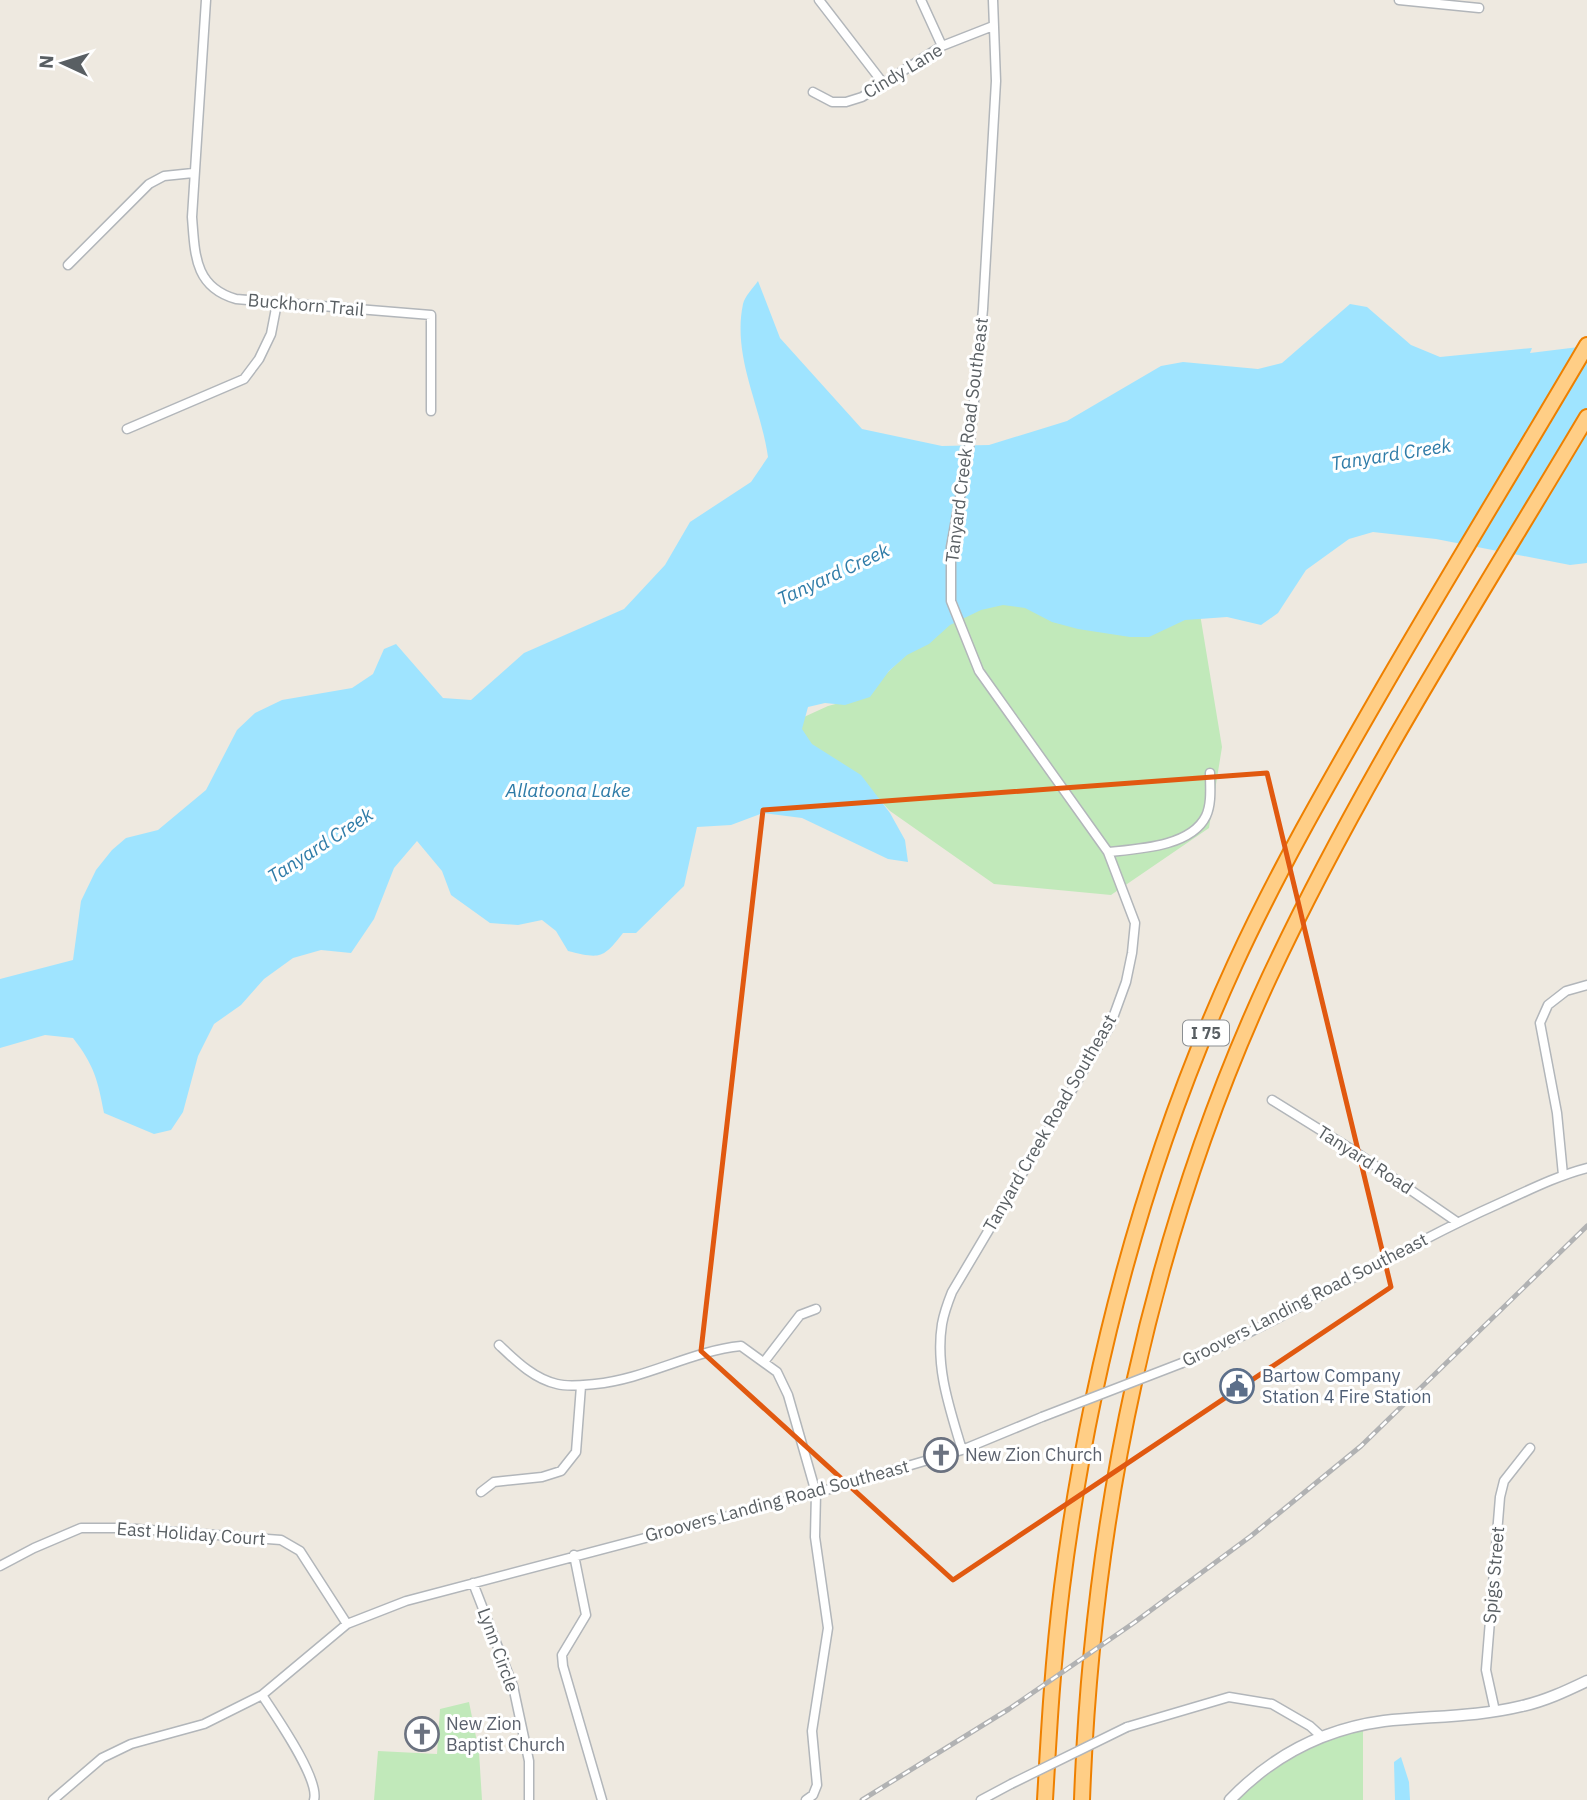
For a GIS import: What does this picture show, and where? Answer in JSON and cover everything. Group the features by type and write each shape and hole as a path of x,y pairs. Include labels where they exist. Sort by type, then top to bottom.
{"highway":[{"name":"I 75","path":"1045,1800 1056,1639 1080,1465 1121,1283 1158,1160 1182,1093 1234,967 1301,831 1425,616 1587,345"},
{"name":"I 75","path":"1082,1800 1097,1607 1109,1516 1126,1424 1168,1251 1217,1106 1268,981 1339,838 1587,417"}],"street":[{"name":"Buckhorn Trail","path":"206,0 193,173 193,230 198,264 203,277 210,286 225,296 250,301 431,315 431,411"},
{"path":"819,0 883,83"},
{"path":"921,0 942,46"},
{"name":"Tanyard Creek Road Southeast","path":"962,1450 944,1388 940,1354 942,1324 951,1292 1110,1026 1126,982 1135,923 1108,852 979,671 951,601 951,547 970,442 983,309 996,82 993,0"},
{"path":"1399,0 1479,8"},
{"name":"Cindy Lane","path":"813,92 832,102 846,102 862,97 942,46 993,26"},
{"path":"68,265 149,184 164,176 193,173"},
{"path":"128,429 244,379 259,359 271,334 276,303"},
{"path":"1108,852 1155,847 1183,837 1199,826 1206,816 1210,802 1210,773"},
{"path":"1563,1175 1557,1113 1540,1023 1548,1005 1566,991 1587,985"},
{"name":"Tanyard Road","path":"1272,1100 1354,1151 1457,1222"},
{"name":"Groovers Landing Road Southeast","path":"52,1800 102,1758 131,1744 204,1724 262,1695 347,1624 406,1601 816,1493 962,1450 1182,1363 1254,1329 1457,1222 1563,1175 1587,1168"},
{"path":"764,1362 800,1315 816,1309"},
{"path":"499,1345 525,1369 557,1384 581,1386 621,1381 721,1348 741,1346 777,1372 788,1395 816,1493 815,1537 828,1628 813,1731 817,1785 813,1795 806,1800"},
{"path":"481,1492 494,1482 542,1477 561,1471 576,1452 581,1386"},
{"name":"Spigs Street","path":"1495,1711 1486,1670 1500,1497 1504,1481 1530,1448"},
{"name":"East Holiday Court","path":"0,1566 81,1528 124,1528 281,1540 300,1551 347,1624"},
{"path":"574,1555 586,1615 562,1655 563,1666 602,1800"},
{"name":"Lynn Circle","path":"473,1583 513,1686 529,1761 529,1800"},
{"path":"1230,1800 1272,1763 1321,1736 1384,1721 1495,1711 1543,1700 1587,1681"},
{"path":"262,1695 305,1766 317,1791 314,1800"},
{"path":"981,1800 1127,1727 1229,1697 1272,1704 1310,1726 1321,1736"}],"highlighted area":[{"path":"1267,773 1391,1287 953,1580 701,1351 763,810"}],"green space":[{"path":"989,596 1200,614 1222,747 1209,828 1111,895 994,884 890,811 859,778 809,750 793,722 828,706 862,697 936,626"},
{"path":"469,1702 479,1752 482,1800 374,1800 378,1751 437,1754 440,1709"},
{"path":"1363,1730 1363,1800 1237,1800 1296,1756 1328,1741"}],"water":[{"name":"Allatoona Lake","path":"758,281 780,338 862,429 942,446 989,445 1067,421 1161,366 1183,362 1258,369 1282,363 1350,304 1367,307 1411,345 1440,357 1532,348 1530,353 1587,346 1587,563 1570,565 1436,539 1373,532 1349,539 1306,570 1278,613 1261,625 1227,617 1185,620 1149,637 1130,637 1052,622 1025,608 1003,605 981,610 950,625 929,644 907,655 889,671 870,697 845,705 825,703 808,707 802,729 812,744 861,775 890,813 905,840 908,862 888,859 802,818 763,813 731,825 697,827 684,886 636,933 623,933 605,952 594,956 568,951 556,931 542,920 518,925 490,923 451,895 442,871 417,841 394,868 374,919 351,953 321,950 293,958 264,979 241,1005 214,1024 198,1056 183,1112 171,1130 154,1134 104,1113 94,1073 73,1038 45,1035 0,1048 0,979 73,960 81,901 96,870 126,838 158,830 206,790 237,730 255,713 282,700 352,688 373,674 384,649 396,644 443,698 471,700 524,653 624,609 665,565 690,522 751,482 768,457 741,343 743,304"},
{"path":"1401,1757 1409,1782 1410,1800 1395,1800 1394,1762"}],"railway":[{"path":"862,1800 1009,1709 1135,1622 1251,1536 1361,1446 1587,1226"}],"place":[{"name":"Bartow Company Station 4 Fire Station","path":"1237,1386"},
{"name":"New Zion Church","path":"941,1455"},
{"name":"New Zion Baptist Church","path":"422,1734"}],"water label":[{"name":"Tanyard Creek","path":"1391,454"},
{"name":"Tanyard Creek","path":"833,574"},
{"name":"Tanyard Creek","path":"320,845"}]}
